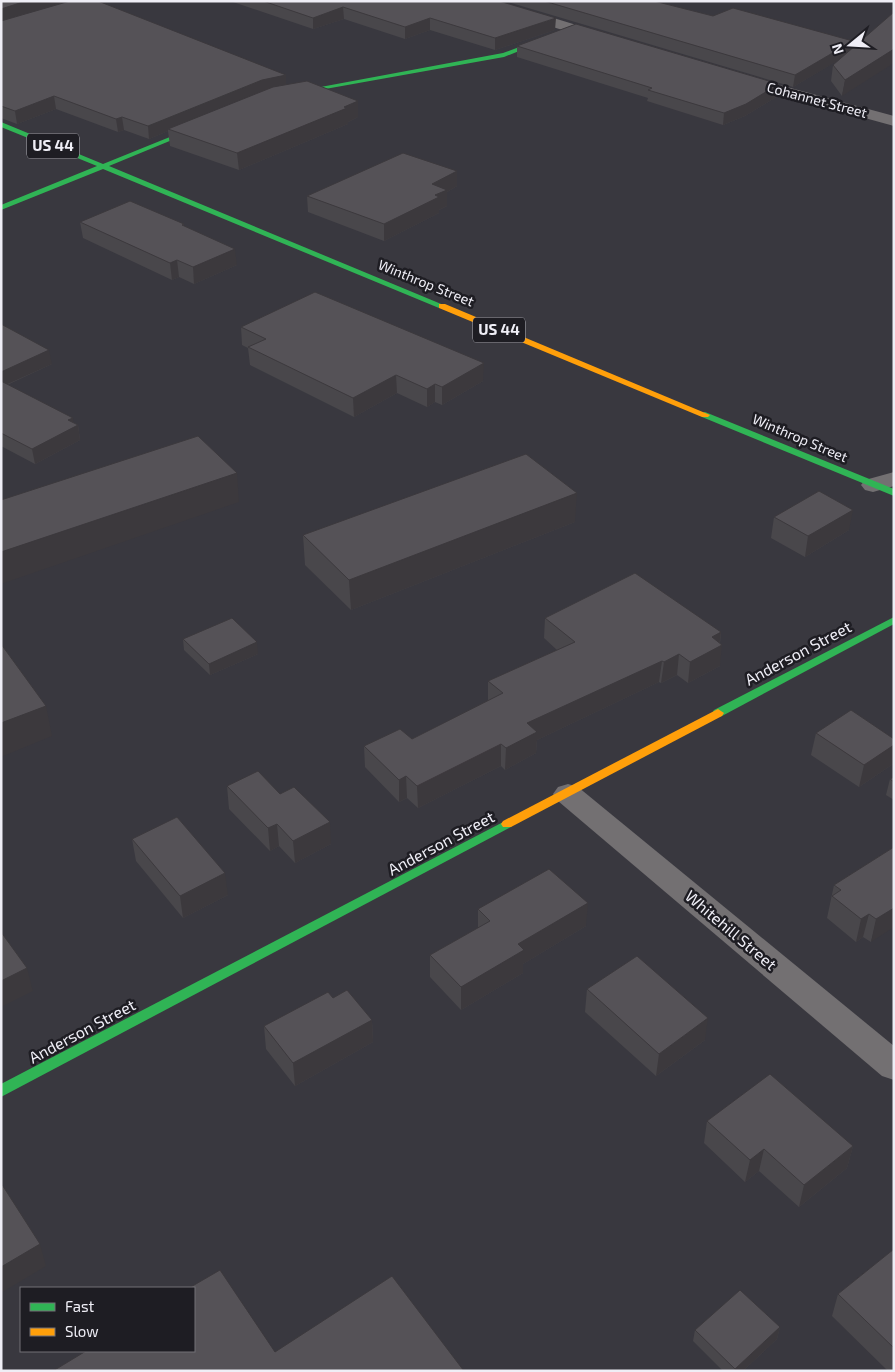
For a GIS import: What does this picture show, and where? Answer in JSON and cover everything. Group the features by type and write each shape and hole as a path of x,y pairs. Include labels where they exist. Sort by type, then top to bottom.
{"main road":[{"path":"270,97 504,55 574,29"},
{"path":"1,208 216,120"},
{"name":"Winthrop Street","path":"1,124 887,486"},
{"name":"Anderson Street","path":"1,1091 568,794 894,620"}],"street":[{"path":"482,1 619,42"},
{"name":"Cohannet Street","path":"727,75 893,120"},
{"name":"Whitehill Street","path":"568,794 894,1066"}],"building":[{"path":"1,1 26,1 1,9"},
{"path":"70,1 98,1 286,75 262,80 148,126 122,117 116,119 54,96 15,111 1,106 1,21"},
{"path":"263,1 499,1 556,18 495,38 430,18 405,27 343,7 313,18"},
{"path":"544,1 654,1 713,16 733,8 853,41 795,75"},
{"path":"894,12 894,49 845,80 833,65"},
{"path":"576,24 779,84 746,104 724,113 648,90 652,88 517,46"},
{"path":"307,81 358,101 344,107 347,108 237,153 168,129 273,87"},
{"path":"403,153 457,171 432,184 447,190 435,195 439,197 384,224 307,196"},
{"path":"130,201 184,224 182,225 235,249 193,267 177,260 170,263 80,222"},
{"path":"315,292 484,363 442,387 435,384 427,389 396,375 353,398 248,347 266,339 241,327"},
{"path":"1,324 49,350 1,372"},
{"path":"1,381 73,418 68,420 78,425 32,449 1,433"},
{"path":"198,436 237,473 1,552 1,500"},
{"path":"526,454 577,493 349,580 303,535"},
{"path":"819,491 853,510 808,536 774,517"},
{"path":"635,573 721,632 712,637 722,645 690,662 679,654 527,723 537,732 506,748 501,744 417,786 406,776 399,780 364,746 400,729 412,739 503,693 488,681 575,642 545,618"},
{"path":"232,618 257,642 209,664 183,639"},
{"path":"1,644 46,706 1,723"},
{"path":"851,710 894,739 894,745 864,765 816,733"},
{"path":"258,771 280,794 294,787 330,822 293,841 277,824 268,828 227,786"},
{"path":"177,817 225,873 180,896 132,839"},
{"path":"894,847 894,908 876,919 869,914 861,919 832,896 841,890 834,885"},
{"path":"549,869 588,903 518,944 524,950 461,987 430,955 490,921 478,909"},
{"path":"1,932 27,968 1,981"},
{"path":"637,956 708,1018 659,1054 587,989"},
{"path":"347,990 372,1020 293,1063 264,1026 328,992 333,998"},
{"path":"770,1074 853,1146 804,1185 764,1149 750,1160 707,1121"},
{"path":"1,1183 40,1244 1,1267"},
{"path":"894,1249 894,1348 838,1294"},
{"path":"220,1270 275,1352 392,1276 464,1371 53,1371 84,1352 195,1352 195,1287 191,1287"},
{"path":"740,1290 780,1327 735,1369 695,1330"}],"traffic: fast":[{"path":"286,94 504,55 553,36"},
{"path":"1,124 442,306"},
{"path":"1,208 204,125"},
{"path":"705,415 894,493"},
{"path":"718,713 894,620"},
{"path":"1,1091 507,824"}],"traffic: slow":[{"path":"442,306 705,415"},
{"path":"507,824 718,713"}]}
